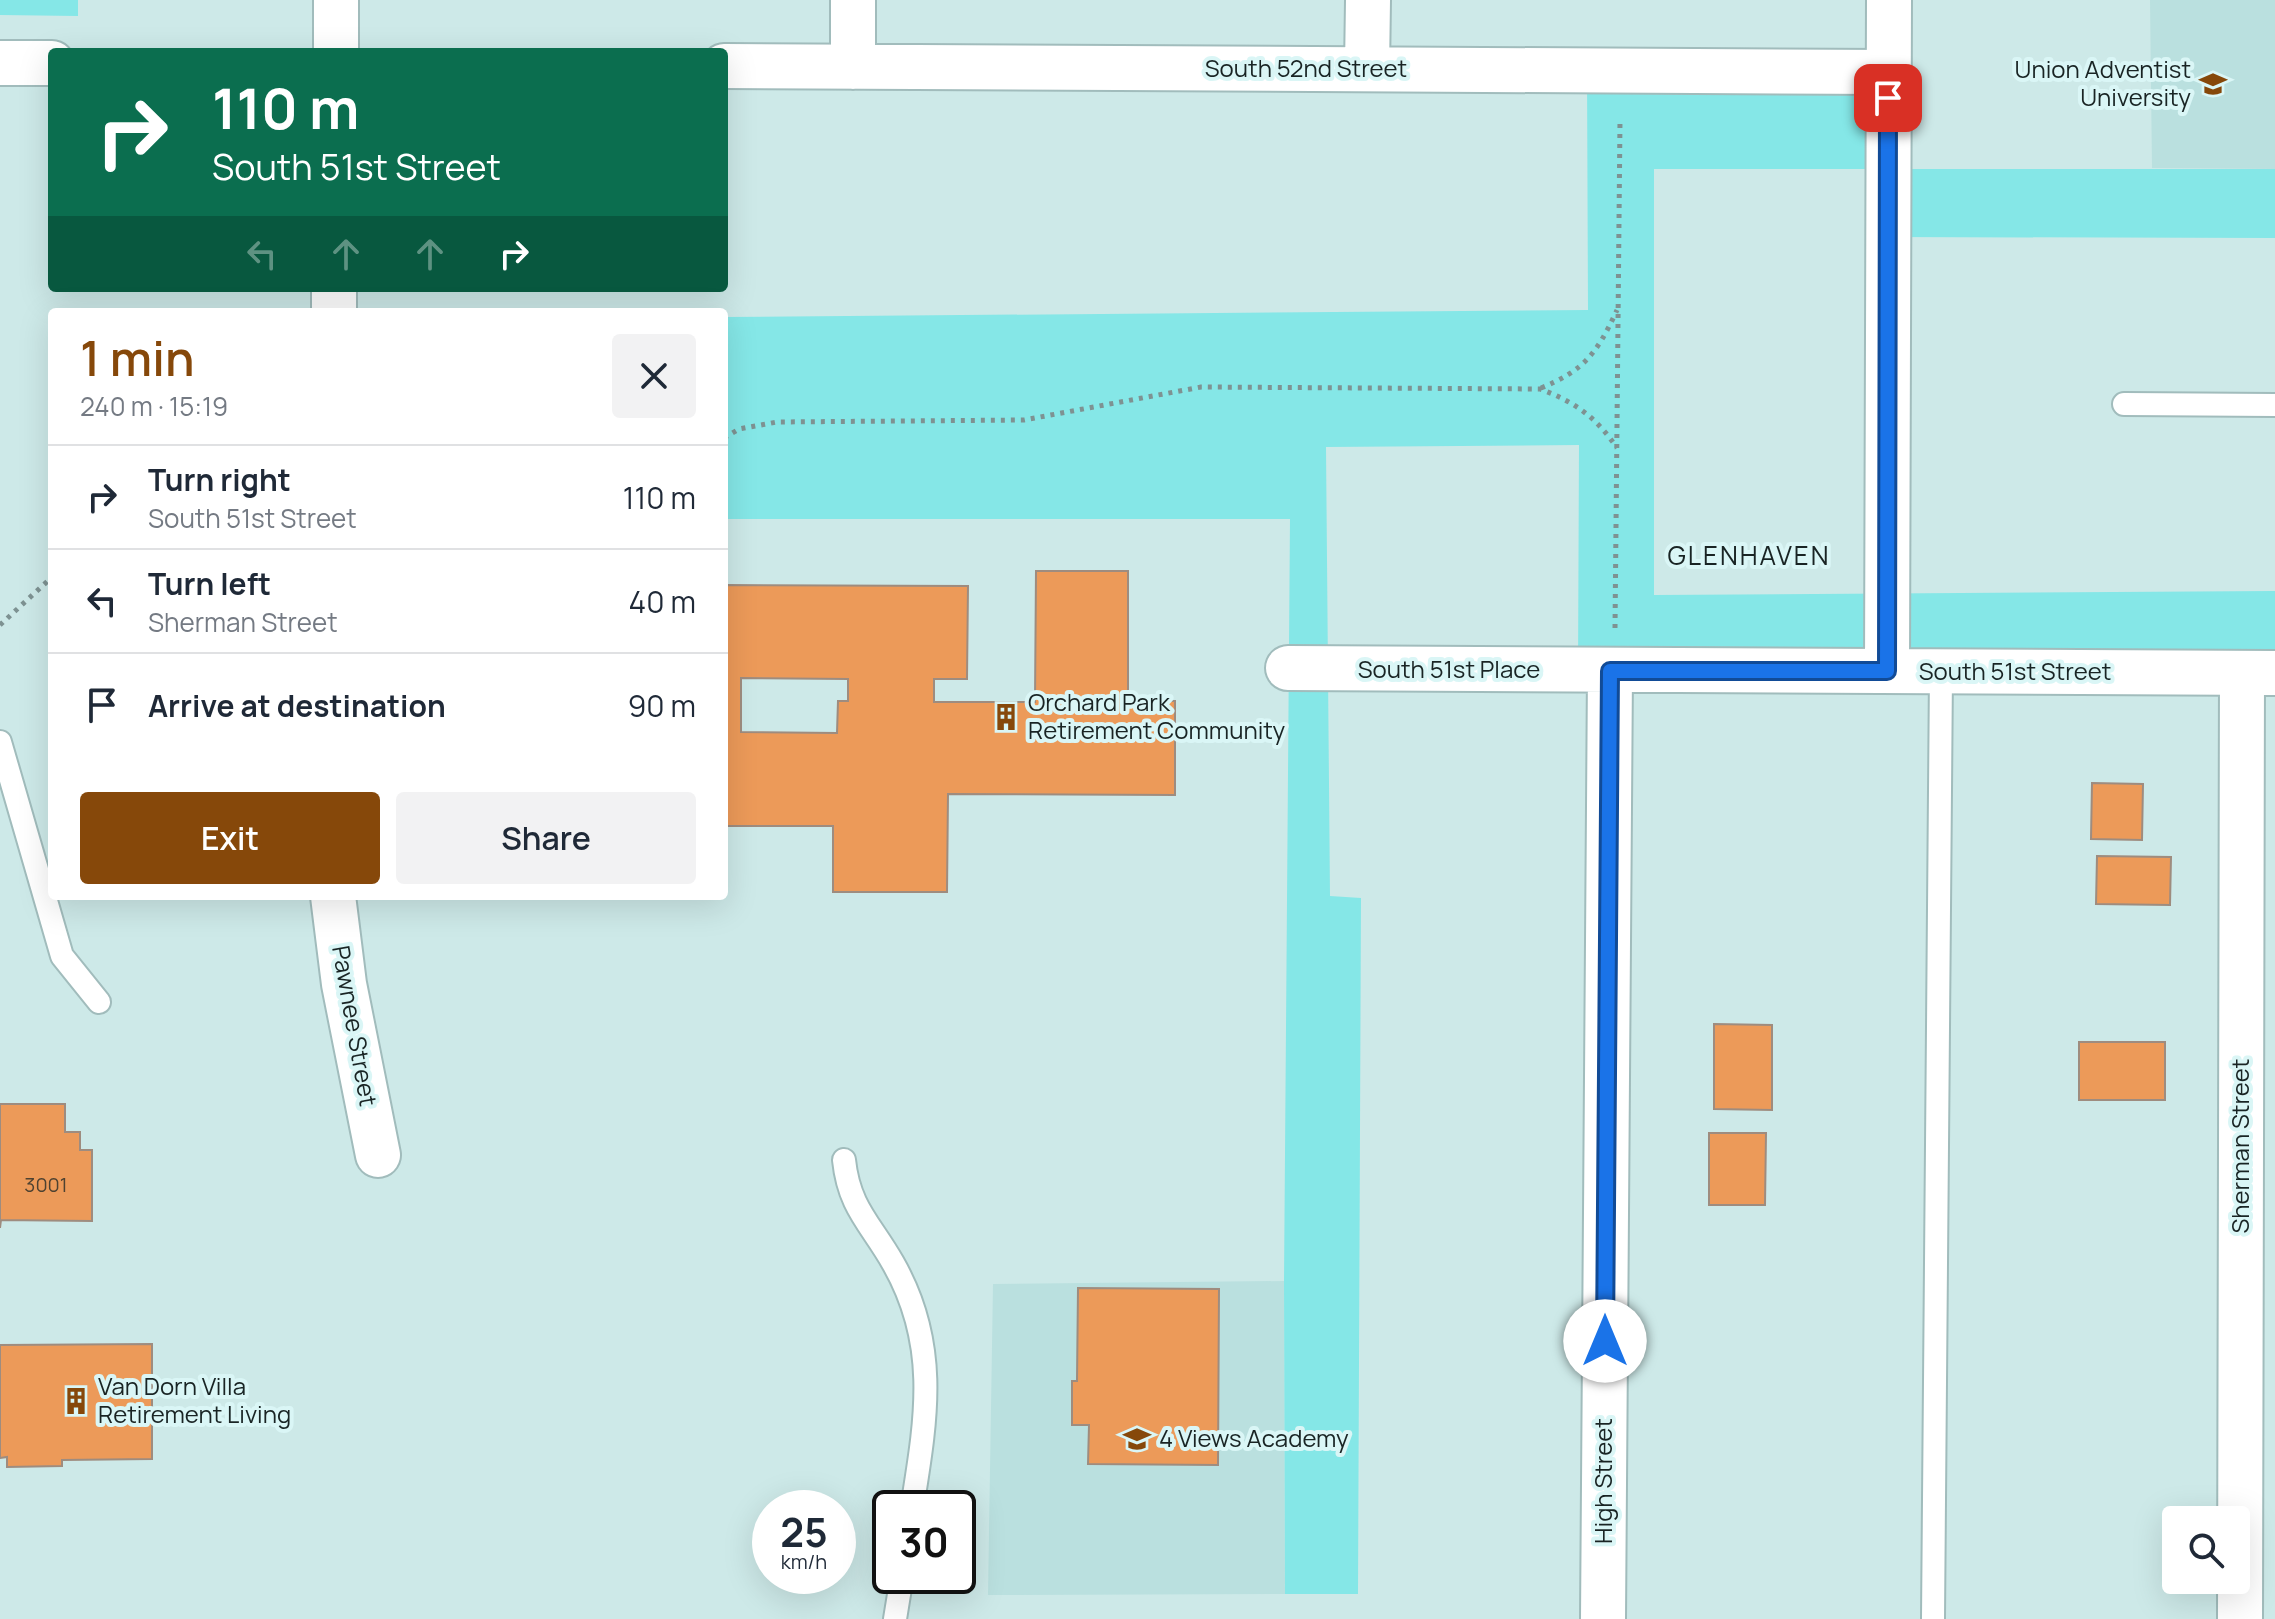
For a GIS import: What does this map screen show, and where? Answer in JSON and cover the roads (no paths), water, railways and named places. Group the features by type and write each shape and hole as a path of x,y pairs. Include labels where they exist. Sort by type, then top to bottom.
{"street":[{"path":"336,0 336,48"},
{"path":"853,0 853,67"},
{"path":"1367,69 1368,0"},
{"path":"1887,671 1889,0"},
{"path":"0,63 48,63"},
{"name":"South 52nd Street","path":"728,66 1888,72"},
{"name":"South 51st Place","path":"1288,668 1610,671"},
{"name":"South 51st Street","path":"1610,671 2258,673"},
{"name":"High Street","path":"1603,1619 1610,671"},
{"name":"Sherman Street","path":"2240,1619 2258,673"},
{"name":"Pawnee Street","path":"334,900 344,984 378,1155"}],"lane":[{"path":"2124,404 2275,405"},
{"path":"1933,1619 1941,672"},
{"path":"0,742 62,956 99,1002"},
{"path":"844,1160 846,1187 861,1219 893,1262 915,1309 925,1357 927,1414 915,1490"},
{"path":"895,1619 899,1594"}],"place":[{"name":"Union Adventist University","path":"2213,84"},
{"name":"Orchard Park Retirement Community","path":"1006,717"},
{"name":"Van Dorn Villa Retirement Living","path":"76,1401"},
{"name":"4 Views Academy","path":"1137,1439"}],"district":[{"name":"GLENHAVEN","path":"1749,556"}]}
